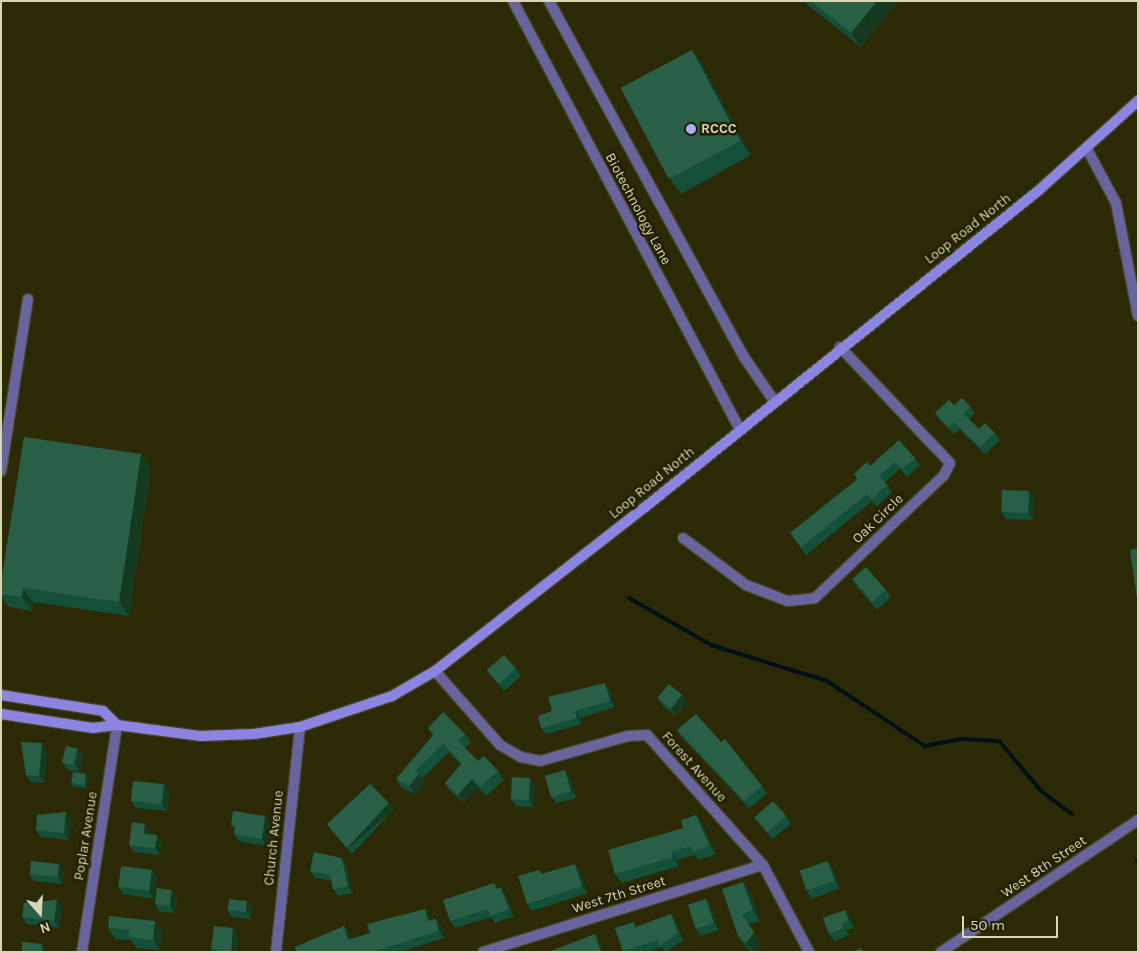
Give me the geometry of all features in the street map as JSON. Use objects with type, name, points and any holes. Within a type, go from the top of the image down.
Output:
[{"type":"main road","name":"Loop Road North","points":[[1,714],[93,728],[117,725],[201,736],[300,727],[369,705],[435,671],[740,429],[1087,148],[1138,101]]},
{"type":"main road","points":[[1,695],[102,710],[117,725]]},
{"type":"street","name":"Biotechnology Lane","points":[[513,1],[740,429]]},
{"type":"street","name":"Biotechnology Lane","points":[[549,1],[744,357],[774,401]]},
{"type":"street","points":[[1087,148],[1116,203],[1138,316]]},
{"type":"street","points":[[1,471],[28,298]]},
{"type":"street","name":"Oak Circle","points":[[683,538],[746,585],[788,601],[815,598],[944,475],[950,463],[840,347]]},
{"type":"street","name":"Forest Avenue","points":[[435,671],[500,745],[521,757],[540,761],[628,736],[646,735],[763,865],[808,952]]},
{"type":"street","name":"Poplar Avenue","points":[[82,952],[117,725]]},
{"type":"street","name":"Church Avenue","points":[[276,952],[300,727]]},
{"type":"street","name":"West 8th Street","points":[[941,952],[1138,820]]},
{"type":"street","name":"West 7th Street","points":[[483,952],[763,865]]},
{"type":"building","points":[[811,1],[877,1],[851,33]]},
{"type":"building","name":"RCCC","points":[[692,50],[740,141],[669,179],[620,88]]},
{"type":"building","points":[[962,398],[970,406],[963,414],[979,429],[985,423],[995,433],[980,447],[954,422],[949,427],[935,413],[949,400],[954,405]]},
{"type":"building","points":[[24,437],[141,454],[119,602],[23,588],[22,597],[1,594],[1,582]]},
{"type":"building","points":[[899,440],[915,458],[902,469],[895,462],[879,476],[887,485],[872,499],[867,494],[801,547],[790,533],[858,479],[854,474],[867,462],[870,466]]},
{"type":"building","points":[[1002,490],[1029,491],[1028,513],[1001,512]]},
{"type":"building","points":[[1138,548],[1138,599],[1137,599],[1130,550]]},
{"type":"building","points":[[866,567],[886,590],[872,601],[852,579]]},
{"type":"building","points":[[504,655],[516,669],[498,684],[487,670]]},
{"type":"building","points":[[605,683],[610,701],[575,711],[577,718],[541,728],[538,716],[552,711],[548,697]]},
{"type":"building","points":[[669,684],[682,695],[670,709],[657,698]]},
{"type":"building","points":[[443,712],[465,734],[458,741],[478,761],[484,756],[498,771],[480,787],[472,779],[458,795],[445,783],[462,763],[443,744],[415,771],[419,774],[409,786],[396,779],[434,734],[428,728]]},
{"type":"building","points":[[696,714],[721,742],[725,739],[762,786],[744,801],[677,730]]},
{"type":"building","points":[[21,742],[42,743],[39,776],[26,775]]},
{"type":"building","points":[[66,746],[78,749],[74,765],[62,762]]},
{"type":"building","points":[[565,770],[571,791],[551,797],[545,776]]},
{"type":"building","points":[[73,772],[86,774],[84,785],[71,783]]},
{"type":"building","points":[[512,777],[530,778],[529,800],[511,799]]},
{"type":"building","points":[[133,781],[164,784],[162,804],[131,801]]},
{"type":"building","points":[[370,784],[389,803],[347,848],[327,824]]},
{"type":"building","points":[[773,801],[786,816],[767,832],[754,817]]},
{"type":"building","points":[[233,811],[265,816],[262,839],[234,834],[235,825],[231,825]]},
{"type":"building","points":[[66,812],[64,833],[36,830],[37,815]]},
{"type":"building","points":[[696,815],[710,846],[693,852],[691,846],[671,852],[673,857],[615,874],[608,850],[683,828],[681,820]]},
{"type":"building","points":[[132,822],[145,824],[144,834],[157,835],[155,848],[129,845]]},
{"type":"building","points":[[314,852],[342,858],[348,886],[333,889],[330,875],[310,871]]},
{"type":"building","points":[[31,861],[59,864],[57,877],[30,874]]},
{"type":"building","points":[[828,861],[835,881],[806,891],[800,871]]},
{"type":"building","points":[[575,864],[582,886],[527,904],[518,876],[539,870],[541,874]]},
{"type":"building","points":[[121,866],[152,870],[149,891],[118,887]]},
{"type":"building","points":[[743,882],[753,910],[742,914],[754,933],[746,943],[738,936],[722,889]]},
{"type":"building","points":[[494,883],[496,889],[501,888],[509,909],[490,916],[488,909],[450,921],[443,900]]},
{"type":"building","points":[[157,888],[172,890],[170,906],[155,904]]},
{"type":"building","points":[[229,899],[247,901],[246,912],[228,910]]},
{"type":"building","points":[[706,899],[714,923],[696,929],[688,905]]},
{"type":"building","points":[[57,900],[54,921],[22,917],[24,903]]},
{"type":"building","points":[[425,909],[428,921],[436,919],[439,931],[372,952],[296,952],[295,947],[344,926],[348,940],[370,933],[367,924]]},
{"type":"building","points":[[845,910],[849,921],[842,923],[844,928],[829,934],[823,918]]},
{"type":"building","points":[[671,914],[678,932],[660,946],[658,940],[623,951],[615,928],[634,922],[635,927]]},
{"type":"building","points":[[109,916],[155,921],[153,940],[129,937],[129,930],[108,928]]},
{"type":"building","points":[[214,926],[233,928],[231,952],[217,952],[218,950],[211,949]]},
{"type":"building","points":[[595,934],[601,952],[548,952]]},
{"type":"building","points":[[22,942],[42,944],[42,952],[22,952]]},
{"type":"building","points":[[861,948],[863,952],[851,952]]},
{"type":"waterway","points":[[629,598],[711,645],[827,681],[925,746],[962,739],[999,741],[1041,791],[1072,814]]},
{"type":"place","name":"RCCC","points":[[691,129]]}]
